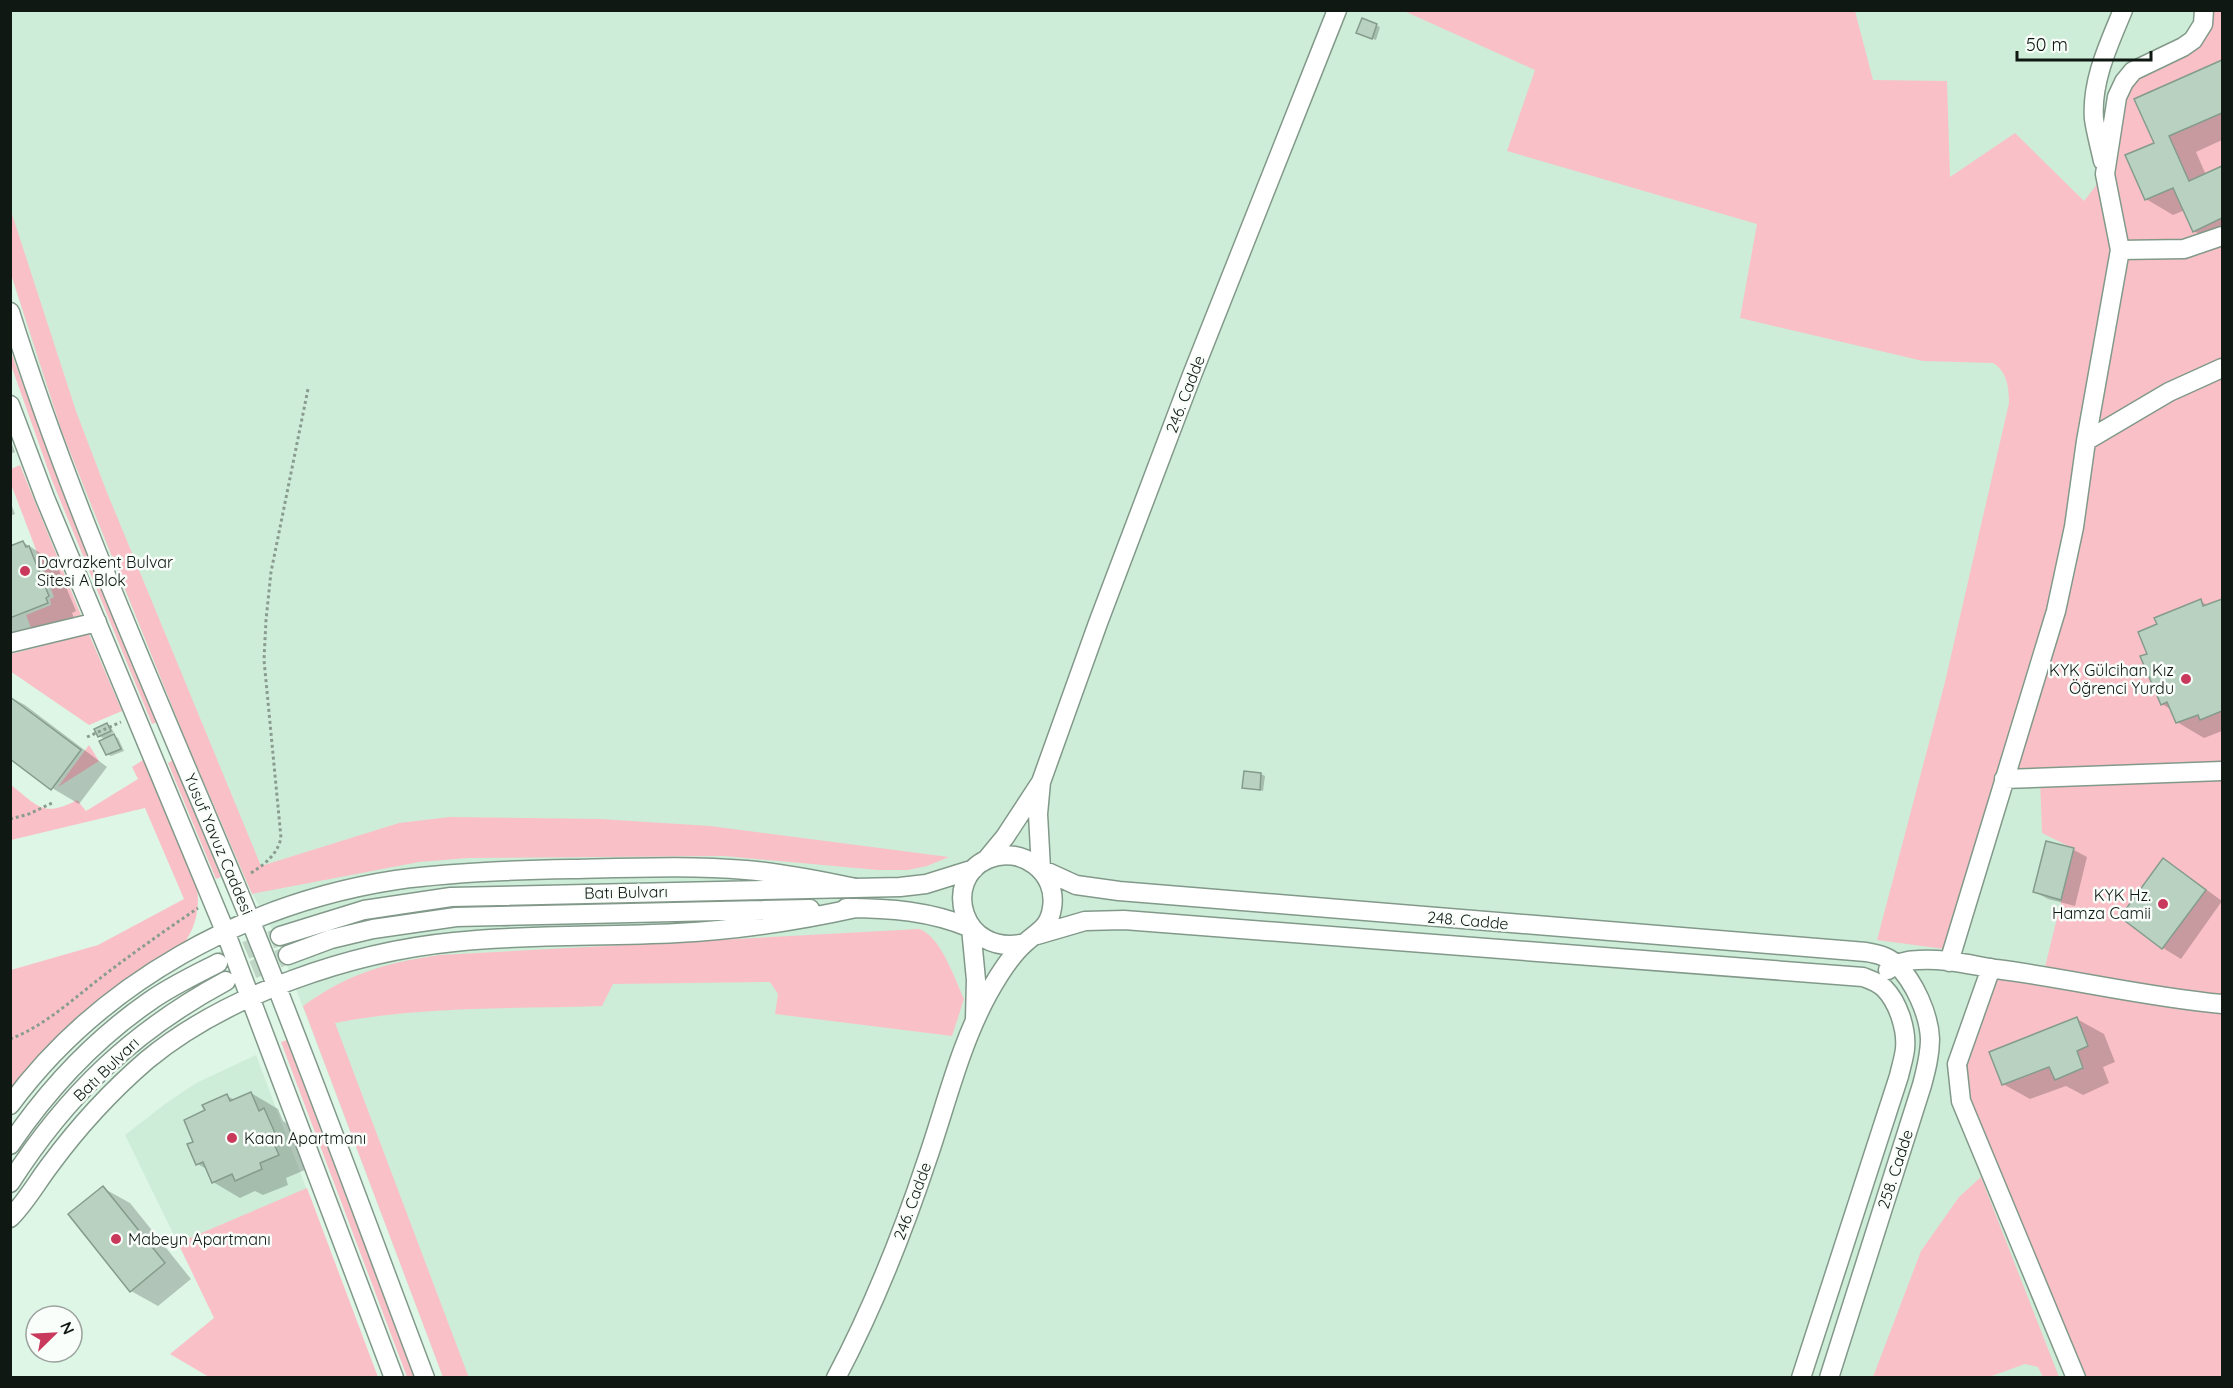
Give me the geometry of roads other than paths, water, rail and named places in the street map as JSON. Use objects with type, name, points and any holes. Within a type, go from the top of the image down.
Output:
[{"type":"street","name":"246. Cadde","points":[[980,865],[1012,828],[1041,782],[1098,623],[1192,375],[1337,10]]},
{"type":"street","points":[[1949,962],[2056,612],[2074,526],[2086,441],[2120,250],[2094,118],[2102,61],[2123,10]]},
{"type":"street","points":[[2105,174],[2117,98],[2124,82],[2133,71],[2190,43],[2203,24],[2204,10]]},
{"type":"street","points":[[2120,250],[2184,249],[2223,236]]},
{"type":"street","name":"Yusuf Yavuz Caddesi","points":[[10,312],[57,449],[277,987],[425,1377]]},
{"type":"street","points":[[2086,441],[2169,392],[2223,368]]},
{"type":"street","name":"Yusuf Yavuz Caddesi","points":[[10,405],[45,498],[212,898],[394,1377]]},
{"type":"street","points":[[10,643],[97,622]]},
{"type":"street","points":[[149,748],[174,737]]},
{"type":"street","points":[[2004,779],[2223,771]]},
{"type":"street","name":"246. Cadde","points":[[1041,782],[1038,814],[1041,869]]},
{"type":"street","points":[[1001,855],[1016,855],[1041,869],[1049,882],[1053,896],[1052,910],[1047,924],[1031,939],[1011,946],[997,945],[982,938],[971,928],[964,914],[962,898],[965,883],[980,865],[1001,855]]},
{"type":"street","name":"Batı Bulvarı","points":[[280,936],[364,910],[452,897],[856,888],[926,884],[980,865]]},
{"type":"street","points":[[10,1105],[56,1052],[98,1012],[180,955],[225,931],[250,921],[297,904],[364,886],[447,874],[490,871],[696,867],[782,874],[856,888]]},
{"type":"street","name":"248. Cadde","points":[[1041,869],[1076,885],[1119,891],[1866,952],[1887,957],[1896,964]]},
{"type":"street","points":[[10,1218],[66,1143],[120,1085],[149,1059],[180,1037],[251,998],[277,987],[358,959],[386,952],[453,942],[748,928],[856,908]]},
{"type":"street","name":"Batı Bulvarı","points":[[288,955],[331,939],[373,929],[456,917],[856,908],[923,912],[948,918],[971,928]]},
{"type":"street","name":"248. Cadde","points":[[1031,939],[1085,921],[1124,920],[1863,977],[1875,981]]},
{"type":"street","name":"246. Cadde","points":[[971,928],[976,980],[975,1019]]},
{"type":"street","name":"246. Cadde","points":[[836,1377],[900,1238],[975,1019],[994,983],[1031,939]]},
{"type":"street","points":[[1875,981],[1896,964],[1921,960],[2043,975],[2178,1000],[2223,1004]]},
{"type":"street","name":"Batı Bulvarı","points":[[10,1145],[43,1101],[94,1046],[150,1000],[179,982],[218,963]]},
{"type":"street","name":"258. Cadde","points":[[1829,1377],[1922,1085],[1930,1052],[1929,1029],[1921,1005],[1910,982],[1896,964]]},
{"type":"street","points":[[1991,968],[1957,1064],[1959,1095],[1969,1124],[2076,1377]]},
{"type":"street","name":"Batı Bulvarı","points":[[10,1183],[57,1118],[108,1063],[162,1018],[226,981]]},
{"type":"street","name":"258. Cadde","points":[[1801,1377],[1899,1076],[1904,1054],[1905,1034],[1899,1014],[1889,995],[1875,981]]},
{"type":"tunnel","points":[[221,961],[280,936]]},
{"type":"tunnel","points":[[228,980],[288,955]]},
{"type":"place","name":"Davrazkent Bulvar Sitesi A Blok","points":[[25,571]]},
{"type":"place","name":"KYK Gülcihan Kız Öğrenci Yurdu","points":[[2186,679]]},
{"type":"place","name":"KYK Hz. Hamza Camii","points":[[2163,904]]},
{"type":"place","name":"Kaan Apartmanı","points":[[232,1138]]},
{"type":"place","name":"Mabeyn Apartmanı","points":[[116,1239]]}]
